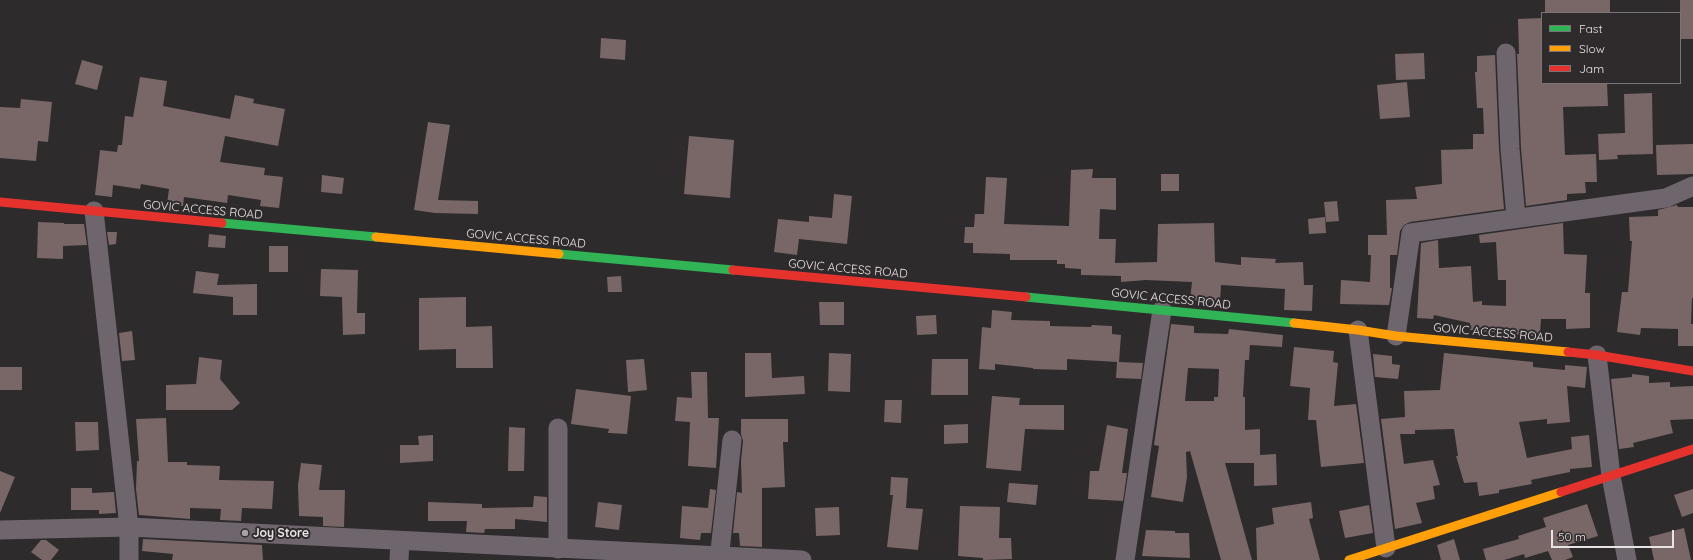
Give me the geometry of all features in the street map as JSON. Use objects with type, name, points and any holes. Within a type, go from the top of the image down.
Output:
[{"type":"main road","name":"GOVIC ACCESS ROAD","points":[[0,202],[94,212],[1162,310],[1358,330],[1396,336],[1597,355],[1693,371]]},
{"type":"main road","points":[[1349,560],[1693,450]]},
{"type":"street","points":[[1506,53],[1510,149],[1516,218]]},
{"type":"street","points":[[1396,336],[1411,233],[1666,198],[1693,186]]},
{"type":"street","points":[[94,212],[129,527],[129,560]]},
{"type":"street","points":[[1125,560],[1162,310]]},
{"type":"street","points":[[1358,330],[1386,548]]},
{"type":"street","points":[[1597,355],[1611,476],[1627,560]]},
{"type":"street","points":[[558,428],[558,549]]},
{"type":"street","points":[[720,558],[732,440]]},
{"type":"street","points":[[0,530],[129,527],[720,558],[802,560]]},
{"type":"street","points":[[399,560],[400,541]]},
{"type":"building","points":[[1545,0],[1610,0],[1610,12],[1545,12]]},
{"type":"building","points":[[1680,0],[1693,0],[1693,39],[1681,39]]},
{"type":"building","points":[[1541,18],[1541,84],[1607,84],[1608,106],[1563,107],[1565,155],[1596,154],[1597,182],[1585,182],[1586,193],[1567,194],[1567,200],[1526,206],[1521,148],[1517,54],[1519,54],[1518,19]]},
{"type":"building","points":[[601,38],[626,40],[625,60],[600,58]]},
{"type":"building","points":[[1424,53],[1425,79],[1396,80],[1395,54]]},
{"type":"building","points":[[1495,55],[1499,149],[1504,209],[1410,222],[1404,225],[1400,231],[1397,255],[1390,255],[1390,288],[1392,288],[1389,305],[1340,304],[1341,280],[1370,282],[1371,255],[1368,255],[1368,235],[1387,235],[1386,200],[1417,199],[1415,187],[1442,184],[1441,150],[1473,149],[1473,134],[1484,134],[1483,108],[1477,108],[1475,72],[1477,72],[1477,56]]},
{"type":"building","points":[[82,60],[103,66],[97,90],[75,84]]},
{"type":"building","points":[[140,77],[167,81],[163,106],[230,119],[235,95],[254,99],[253,103],[285,109],[278,146],[225,136],[220,162],[265,168],[264,175],[283,177],[279,208],[260,206],[261,200],[228,195],[227,203],[184,197],[183,206],[167,204],[169,189],[141,184],[140,189],[113,185],[112,197],[95,195],[100,150],[117,152],[118,145],[122,145],[125,116],[133,117]]},
{"type":"building","points":[[1407,82],[1410,117],[1380,119],[1377,85]]},
{"type":"building","points":[[1652,93],[1653,154],[1617,155],[1618,159],[1599,160],[1598,134],[1625,133],[1624,94]]},
{"type":"building","points":[[21,99],[52,102],[48,142],[38,141],[36,161],[0,158],[0,107],[20,108]]},
{"type":"building","points":[[428,122],[450,125],[438,200],[478,201],[478,214],[435,213],[414,210]]},
{"type":"building","points":[[689,136],[734,140],[730,198],[684,194]]},
{"type":"building","points":[[1693,144],[1693,174],[1657,175],[1656,145]]},
{"type":"building","points":[[1093,169],[1092,178],[1116,178],[1116,210],[1100,209],[1099,239],[1116,239],[1115,263],[1157,262],[1158,224],[1214,223],[1215,262],[1241,265],[1241,257],[1276,259],[1275,263],[1303,262],[1304,285],[1313,285],[1312,311],[1284,310],[1285,289],[1221,285],[1220,302],[1190,300],[1192,282],[1146,280],[1121,282],[1121,276],[1081,275],[1081,269],[1065,268],[1065,264],[1057,264],[1057,260],[1010,260],[1010,254],[973,253],[973,243],[964,243],[965,227],[974,227],[975,214],[984,214],[986,177],[1007,178],[1004,224],[1069,226],[1071,170]]},
{"type":"building","points":[[1161,174],[1179,174],[1179,191],[1161,191]]},
{"type":"building","points":[[322,175],[344,178],[342,194],[321,192]]},
{"type":"building","points":[[834,194],[852,196],[847,244],[799,239],[797,255],[774,252],[778,219],[809,222],[809,216],[832,218]]},
{"type":"building","points":[[1337,201],[1339,221],[1326,222],[1324,202]]},
{"type":"building","points":[[1677,205],[1678,207],[1693,207],[1693,298],[1691,324],[1693,324],[1693,346],[1678,346],[1678,329],[1641,328],[1640,335],[1617,332],[1622,292],[1628,292],[1632,241],[1630,241],[1629,217],[1658,216],[1658,210]]},
{"type":"building","points":[[1325,217],[1326,233],[1309,234],[1308,219]]},
{"type":"building","points":[[38,222],[84,224],[87,245],[63,246],[63,259],[37,258]]},
{"type":"building","points":[[1563,223],[1564,254],[1587,255],[1585,293],[1590,293],[1590,328],[1566,329],[1566,319],[1541,319],[1540,334],[1534,334],[1534,336],[1470,330],[1470,323],[1434,315],[1433,319],[1417,318],[1421,243],[1438,240],[1439,268],[1471,266],[1473,302],[1482,301],[1482,305],[1506,306],[1506,280],[1498,280],[1496,242],[1480,243],[1479,235]]},
{"type":"building","points":[[107,232],[117,232],[116,244],[109,245]]},
{"type":"building","points":[[209,234],[226,236],[225,248],[208,247]]},
{"type":"building","points":[[269,246],[288,246],[288,272],[269,272]]},
{"type":"building","points":[[321,269],[358,270],[357,313],[365,313],[365,334],[343,335],[342,297],[320,296]]},
{"type":"building","points":[[196,271],[219,274],[217,285],[257,284],[257,315],[233,315],[233,297],[193,293]]},
{"type":"building","points":[[621,276],[622,292],[608,292],[607,277]]},
{"type":"building","points":[[466,297],[466,327],[492,326],[493,368],[456,368],[456,349],[419,350],[419,298]]},
{"type":"building","points":[[819,302],[844,302],[844,325],[820,325]]},
{"type":"building","points":[[992,310],[1012,312],[1011,320],[1050,321],[1050,326],[1112,326],[1112,334],[1121,335],[1119,362],[1143,363],[1141,379],[1116,378],[1117,362],[1067,359],[1067,370],[1033,369],[995,364],[995,370],[979,369],[982,327],[991,328]]},
{"type":"building","points":[[936,315],[937,334],[917,335],[916,316]]},
{"type":"building","points":[[1171,324],[1194,326],[1194,333],[1228,334],[1229,329],[1283,335],[1282,347],[1250,345],[1249,360],[1245,360],[1243,397],[1245,397],[1245,430],[1260,429],[1260,455],[1276,454],[1277,485],[1254,486],[1254,463],[1225,463],[1252,560],[1221,560],[1190,451],[1186,452],[1187,477],[1183,502],[1151,497],[1159,446],[1154,445]],"holes":[[[1188,368],[1219,369],[1218,397],[1214,397],[1214,401],[1185,401]]]},
{"type":"building","points":[[132,331],[135,360],[122,361],[119,333]]},
{"type":"building","points":[[1294,347],[1334,351],[1333,362],[1338,363],[1334,406],[1356,404],[1364,463],[1321,467],[1316,420],[1308,420],[1310,388],[1290,386]]},
{"type":"building","points":[[745,353],[771,353],[772,378],[804,376],[805,394],[745,397]]},
{"type":"building","points":[[829,353],[851,354],[850,392],[828,391]]},
{"type":"building","points":[[1444,353],[1533,362],[1533,367],[1565,370],[1565,365],[1587,367],[1585,388],[1567,386],[1570,422],[1547,424],[1547,419],[1519,422],[1527,458],[1572,449],[1571,437],[1589,435],[1592,467],[1570,469],[1570,472],[1531,480],[1532,484],[1499,490],[1499,493],[1479,496],[1477,482],[1464,483],[1456,456],[1458,456],[1454,429],[1415,430],[1415,434],[1400,434],[1404,464],[1433,460],[1440,485],[1433,486],[1435,499],[1416,503],[1422,523],[1395,529],[1381,419],[1405,417],[1404,391],[1440,390]]},
{"type":"building","points":[[1373,354],[1392,356],[1392,364],[1400,365],[1398,379],[1375,377]]},
{"type":"building","points":[[199,357],[222,360],[220,379],[240,403],[232,410],[166,410],[166,385],[196,384]]},
{"type":"building","points":[[644,359],[647,390],[628,392],[626,360]]},
{"type":"building","points":[[932,359],[968,359],[968,395],[931,395]]},
{"type":"building","points":[[0,367],[22,367],[22,390],[0,390]]},
{"type":"building","points":[[691,372],[707,372],[708,418],[719,418],[716,468],[688,466],[690,422],[675,421],[677,397],[692,398]]},
{"type":"building","points":[[1632,374],[1649,376],[1649,383],[1670,382],[1670,387],[1693,386],[1693,419],[1670,420],[1673,433],[1633,443],[1634,447],[1619,449],[1611,379],[1632,377]]},
{"type":"building","points":[[576,389],[631,396],[627,434],[608,433],[609,429],[571,424]]},
{"type":"building","points":[[992,396],[1020,398],[1019,405],[1064,405],[1064,430],[1025,429],[1021,471],[986,468]]},
{"type":"building","points":[[885,400],[902,400],[901,423],[884,422]]},
{"type":"building","points":[[166,418],[168,462],[187,462],[187,465],[220,466],[219,480],[274,481],[272,509],[242,508],[241,521],[220,520],[221,509],[190,508],[190,519],[139,515],[136,489],[137,461],[139,461],[136,419]]},
{"type":"building","points":[[741,419],[788,419],[788,442],[783,442],[785,487],[762,488],[762,547],[740,546],[739,533],[733,533],[737,492],[742,493],[741,461],[743,441],[741,434]]},
{"type":"building","points":[[75,422],[98,422],[99,450],[76,451]]},
{"type":"building","points":[[968,424],[968,443],[944,444],[944,425]]},
{"type":"building","points":[[1107,425],[1128,429],[1122,473],[1127,473],[1123,501],[1088,499],[1090,471],[1099,471]]},
{"type":"building","points":[[509,427],[525,428],[524,471],[508,471]]},
{"type":"building","points":[[433,435],[433,461],[400,463],[400,445],[419,445],[418,436]]},
{"type":"building","points":[[301,463],[322,465],[319,490],[345,490],[344,527],[323,526],[323,517],[299,516],[298,485]]},
{"type":"building","points":[[0,471],[15,477],[0,513]]},
{"type":"building","points":[[891,477],[908,478],[906,508],[923,509],[918,550],[887,547],[893,495],[890,495]]},
{"type":"building","points":[[1009,483],[1038,485],[1036,505],[1007,502]]},
{"type":"building","points":[[71,488],[92,488],[92,493],[114,492],[116,513],[99,514],[99,510],[71,510]]},
{"type":"building","points":[[710,489],[716,490],[711,533],[701,533],[700,540],[680,538],[682,506],[708,508]]},
{"type":"building","points":[[1693,489],[1693,513],[1682,517],[1674,495]]},
{"type":"building","points":[[534,496],[547,497],[547,522],[515,519],[515,529],[485,529],[484,533],[466,532],[467,521],[428,521],[428,502],[482,504],[482,508],[533,507]]},
{"type":"building","points":[[598,502],[622,505],[619,530],[595,527]]},
{"type":"building","points":[[1311,502],[1313,518],[1309,519],[1320,560],[1257,560],[1256,528],[1274,524],[1272,508]]},
{"type":"building","points":[[1587,504],[1598,536],[1568,545],[1573,557],[1565,560],[1552,560],[1548,551],[1525,558],[1524,554],[1504,560],[1486,560],[1483,549],[1519,539],[1518,536],[1546,527],[1543,518]]},
{"type":"building","points":[[1369,505],[1373,533],[1345,538],[1339,511]]},
{"type":"building","points":[[960,506],[1000,507],[999,538],[1011,538],[1012,559],[983,560],[983,558],[958,556]]},
{"type":"building","points":[[839,507],[840,535],[816,536],[815,508]]},
{"type":"building","points":[[1684,528],[1691,560],[1654,560],[1649,537]]},
{"type":"building","points":[[1146,530],[1189,533],[1190,558],[1142,556]]},
{"type":"building","points":[[143,539],[262,545],[263,560],[172,560],[173,554],[142,551]]},
{"type":"building","points":[[1454,539],[1460,560],[1441,560],[1437,545]]},
{"type":"building","points":[[41,540],[46,540],[59,550],[51,560],[42,560],[31,552]]},
{"type":"traffic: fast","points":[[222,223],[376,237]]},
{"type":"traffic: fast","points":[[559,254],[733,270]]},
{"type":"traffic: fast","points":[[1026,297],[1294,323]]},
{"type":"traffic: slow","points":[[376,237],[559,254]]},
{"type":"traffic: slow","points":[[1294,323],[1396,336],[1568,352]]},
{"type":"traffic: slow","points":[[1349,560],[1561,492]]},
{"type":"traffic: jam","points":[[0,202],[222,223]]},
{"type":"traffic: jam","points":[[733,270],[1026,297]]},
{"type":"traffic: jam","points":[[1568,352],[1597,355],[1693,371]]},
{"type":"traffic: jam","points":[[1561,492],[1693,449]]},
{"type":"place","name":"Joy Store","points":[[245,533]]}]
